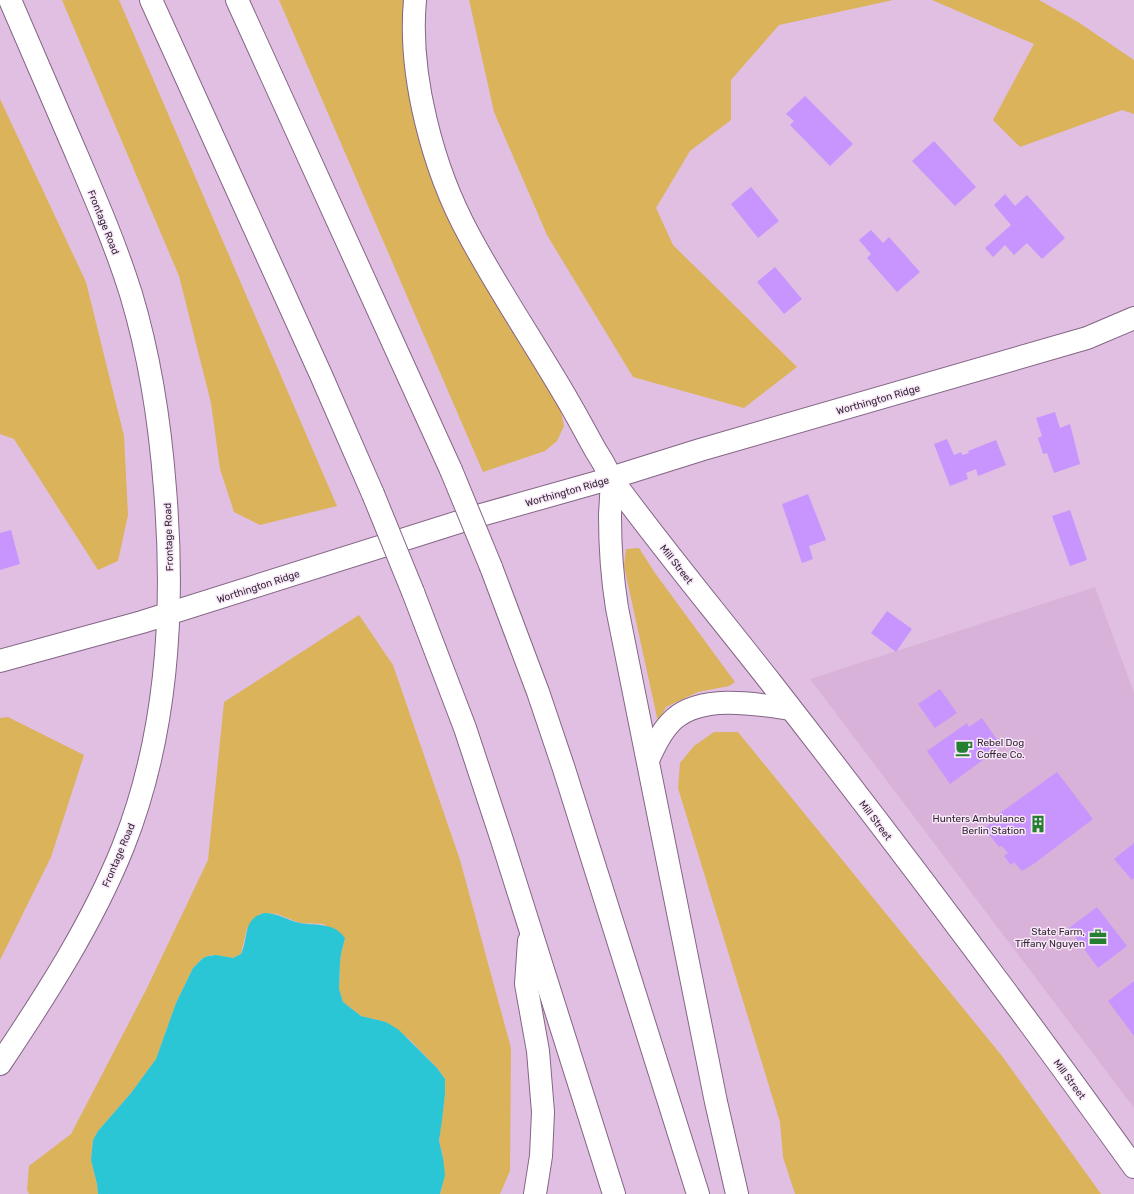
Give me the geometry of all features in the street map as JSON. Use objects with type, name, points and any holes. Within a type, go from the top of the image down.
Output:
[{"type":"main road","name":"Frontage Road","points":[[0,1064],[36,1009],[77,940],[106,884],[128,834],[148,769],[157,725],[165,669],[168,613],[169,544],[164,468],[152,385],[140,327],[121,265],[102,213],[10,0]]},
{"type":"main road","points":[[151,0],[318,368],[373,494],[413,592],[465,728],[614,1194]]},
{"type":"main road","points":[[237,0],[451,470],[491,568],[538,692],[564,769],[698,1194]]},
{"type":"main road","name":"Mill Street","points":[[415,0],[415,53],[423,106],[433,145],[455,205],[474,245],[553,374],[611,478],[791,709],[1034,1029],[1134,1167]]},
{"type":"main road","name":"Worthington Ridge","points":[[0,661],[168,613],[481,515],[1087,338],[1134,318]]},
{"type":"main road","points":[[611,478],[610,547],[613,582],[716,1102],[738,1194]]},
{"type":"main road","points":[[648,760],[658,740],[667,727],[679,715],[691,709],[708,705],[730,703],[759,704],[791,709]]},
{"type":"main road","points":[[530,929],[526,984],[538,1051],[543,1112],[541,1156],[535,1194]]},
{"type":"shaded area","points":[[62,0],[119,0],[337,506],[260,525],[234,512],[220,469],[211,403],[179,276]]},
{"type":"shaded area","points":[[279,0],[404,0],[410,92],[436,191],[508,325],[560,407],[564,426],[557,441],[545,451],[483,472]]},
{"type":"shaded area","points":[[469,0],[893,0],[779,25],[731,80],[731,120],[690,151],[656,208],[673,245],[797,367],[744,408],[633,377],[547,235],[494,112]]},
{"type":"shaded area","points":[[932,0],[1039,0],[1078,22],[1134,60],[1134,114],[1122,110],[1020,147],[993,120],[1034,44]]},
{"type":"shaded area","points":[[0,99],[86,282],[124,436],[128,515],[118,561],[98,570],[14,439],[0,434]]},
{"type":"shaded area","points":[[639,548],[655,573],[735,682],[729,686],[698,692],[666,707],[658,722],[624,566],[626,549]]},
{"type":"shaded area","points":[[1095,587],[1134,693],[1134,1108],[810,679]]},
{"type":"shaded area","points":[[359,615],[393,665],[460,860],[511,1048],[510,1171],[500,1194],[440,1194],[442,1188],[443,1158],[439,1141],[445,1094],[445,1079],[437,1068],[409,1039],[386,1022],[361,1016],[343,1002],[339,989],[341,954],[345,938],[323,924],[300,923],[277,914],[264,913],[260,914],[247,928],[241,954],[233,958],[212,955],[208,956],[203,958],[193,968],[176,1003],[156,1059],[131,1093],[98,1131],[93,1140],[91,1160],[98,1194],[29,1194],[27,1190],[29,1166],[71,1134],[146,990],[208,860],[224,702]]},
{"type":"shaded area","points":[[8,717],[84,755],[51,857],[0,960],[0,718]]},
{"type":"shaded area","points":[[714,732],[738,732],[1002,1056],[1101,1194],[795,1194],[783,1157],[780,1122],[678,788],[680,763],[694,746]]},
{"type":"water","points":[[264,913],[274,914],[300,923],[330,927],[341,933],[345,938],[341,954],[339,989],[343,1002],[361,1016],[386,1022],[399,1030],[437,1068],[445,1079],[445,1094],[439,1141],[445,1175],[440,1194],[98,1194],[91,1160],[93,1140],[98,1131],[131,1093],[156,1059],[176,1003],[193,968],[203,958],[208,956],[216,955],[233,958],[241,954],[249,924],[257,916]]},
{"type":"building","points":[[805,96],[853,144],[830,166],[790,125],[794,121],[786,114]]},
{"type":"building","points":[[934,141],[976,187],[955,206],[912,161]]},
{"type":"building","points":[[751,187],[779,221],[758,238],[731,204]]},
{"type":"building","points":[[1005,194],[1015,206],[1027,195],[1065,238],[1042,259],[1027,243],[1014,255],[1005,245],[993,257],[985,248],[1011,225],[994,205]]},
{"type":"building","points":[[871,230],[883,243],[889,237],[920,272],[897,292],[867,258],[871,254],[859,240]]},
{"type":"building","points":[[775,267],[802,299],[784,314],[757,282]]},
{"type":"building","points":[[1055,412],[1060,428],[1070,424],[1080,464],[1054,473],[1047,453],[1043,454],[1038,438],[1042,436],[1036,418]]},
{"type":"building","points":[[947,439],[954,455],[961,452],[962,455],[969,453],[968,451],[996,440],[1006,465],[978,476],[976,469],[966,473],[968,479],[950,486],[934,444]]},
{"type":"building","points":[[808,494],[826,540],[809,546],[813,559],[802,563],[782,504]]},
{"type":"building","points":[[1070,510],[1087,560],[1070,566],[1052,516]]},
{"type":"building","points":[[11,530],[20,564],[0,570],[0,533]]},
{"type":"building","points":[[887,611],[912,629],[896,652],[871,633]]},
{"type":"building","points":[[940,689],[957,713],[935,728],[918,704]]},
{"type":"building","name":"Rebel Dog Coffee Co.","points":[[982,718],[1000,744],[981,758],[983,760],[950,784],[927,751],[967,723],[969,727]]},
{"type":"building","name":"Hunters Ambulance Berlin Station","points":[[1057,772],[1093,819],[1035,863],[1022,871],[1014,862],[1011,865],[1004,856],[1008,853],[1002,846],[999,847],[985,829],[997,815]]},
{"type":"building","points":[[1134,843],[1134,878],[1132,880],[1114,859]]},
{"type":"building","name":"State Farm, Tiffany Nguyen","points":[[1097,907],[1127,946],[1098,968],[1069,928]]},
{"type":"building","points":[[1134,981],[1134,1036],[1108,1001]]},
{"type":"place","name":"Rebel Dog Coffee Co.","points":[[964,748]]},
{"type":"place","name":"Hunters Ambulance Berlin Station","points":[[1038,824]]},
{"type":"place","name":"State Farm, Tiffany Nguyen","points":[[1098,937]]}]
